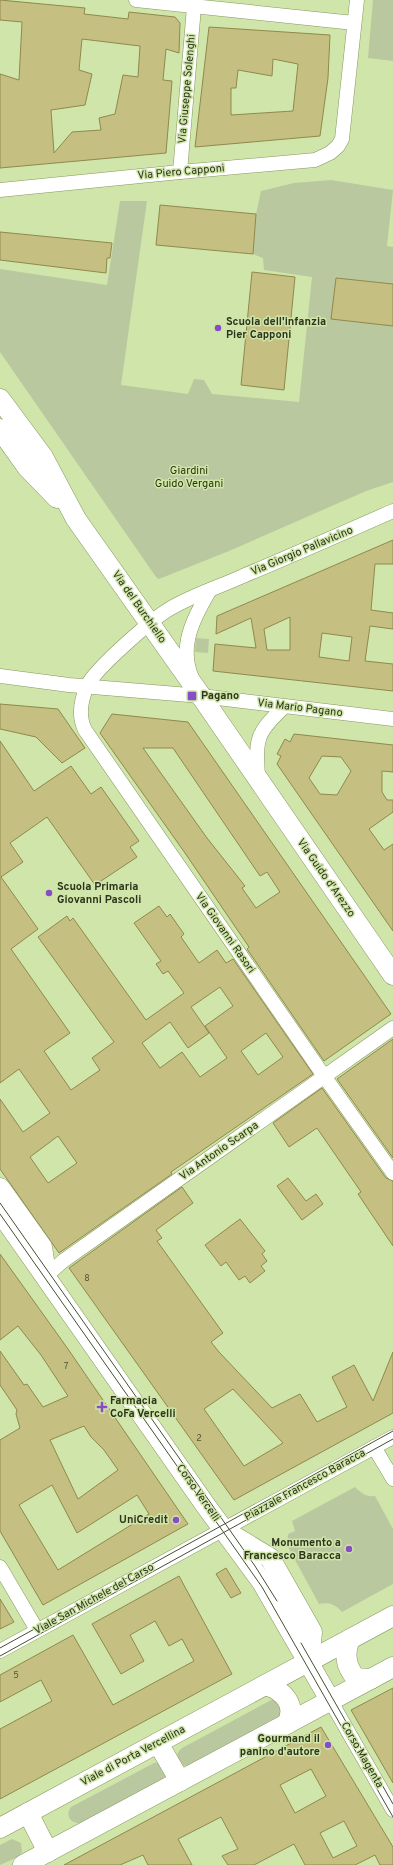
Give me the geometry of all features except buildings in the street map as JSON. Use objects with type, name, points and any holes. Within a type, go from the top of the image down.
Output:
[{"type":"main road","name":"Via del Burchiello","points":[[0,399],[43,457],[76,519]]},
{"type":"main road","name":"Via del Burchiello","points":[[0,429],[27,467],[76,519],[201,696]]},
{"type":"main road","name":"Via Guido d'Arezzo","points":[[201,696],[393,975]]},
{"type":"main road","name":"Corso Vercelli","points":[[0,1188],[42,1247],[46,1267],[46,1276]]},
{"type":"main road","name":"Corso Vercelli","points":[[0,1212],[223,1529]]},
{"type":"main road","points":[[223,1529],[262,1582],[330,1700]]},
{"type":"main road","points":[[266,1685],[393,1616]]},
{"type":"main road","points":[[350,1639],[346,1654],[350,1672],[356,1678],[371,1679]]},
{"type":"main road","points":[[23,1865],[50,1858],[180,1781],[393,1667]]},
{"type":"main road","points":[[266,1685],[280,1691],[287,1699],[291,1708],[287,1724]]},
{"type":"main road","name":"Viale di Porta Vercellina","points":[[0,1828],[266,1685]]},
{"type":"main road","points":[[158,1743],[180,1781]]},
{"type":"main road","points":[[28,1813],[50,1858]]},
{"type":"street","points":[[136,0],[354,23]]},
{"type":"street","name":"Via Piero Capponi","points":[[0,190],[315,160],[330,153],[338,146],[342,139],[344,128],[357,0]]},
{"type":"street","name":"Via Giuseppe Solenghi","points":[[180,172],[194,6]]},
{"type":"street","name":"Via Giorgio Pallavicino","points":[[150,622],[170,608],[393,511]]},
{"type":"street","points":[[201,696],[191,675],[186,648],[188,631],[197,611],[210,590]]},
{"type":"street","points":[[87,686],[104,665],[150,622]]},
{"type":"street","name":"Via Mario Pagano","points":[[0,676],[87,686],[201,696],[393,719]]},
{"type":"street","name":"Via Giovanni Rasori","points":[[87,686],[81,714],[81,723],[85,730],[324,1076],[393,1173]]},
{"type":"street","points":[[258,780],[258,740],[262,730],[284,707]]},
{"type":"street","name":"Via Antonio Scarpa","points":[[46,1276],[63,1262],[393,1028]]},
{"type":"street","points":[[374,1447],[393,1437]]},
{"type":"street","name":"Piazzale Francesco Baracca","points":[[188,1547],[374,1447],[393,1479]]},
{"type":"street","name":"Viale San Michele del Carso","points":[[0,1651],[188,1547]]},
{"type":"street","points":[[0,1567],[37,1630]]},
{"type":"street","name":"Corso Magenta","points":[[330,1700],[392,1807]]},
{"type":"green space","points":[[373,0],[393,0],[393,61],[368,58]]},
{"type":"green space","name":"Giardini Guido Vergani","points":[[331,180],[393,190],[387,246],[393,247],[393,482],[366,491],[229,551],[159,579],[156,577],[0,352],[0,269],[107,285],[120,201],[147,201],[121,385],[188,394],[194,379],[204,380],[212,394],[299,402],[312,277],[264,270],[263,258],[253,254],[256,214],[261,191],[294,183]]},
{"type":"green space","points":[[196,638],[209,639],[208,653],[195,652]]},
{"type":"green space","points":[[355,1487],[364,1494],[375,1496],[393,1529],[393,1584],[342,1612],[332,1604],[319,1604],[287,1545],[288,1534],[295,1531],[292,1521]]},
{"type":"green space","points":[[275,1698],[284,1714],[188,1766],[182,1765],[177,1758],[178,1752],[182,1748]]},
{"type":"green space","points":[[160,1762],[167,1774],[163,1779],[80,1823],[76,1823],[71,1820],[68,1813],[71,1807],[154,1763]]},
{"type":"green space","points":[[12,1839],[21,1843],[22,1852],[18,1857],[0,1865],[0,1845]]},
{"type":"tram line","points":[[0,1203],[255,1566],[277,1601]]},
{"type":"tram line","points":[[0,1214],[262,1587],[393,1817]]},
{"type":"tram line","points":[[0,1648],[393,1431]]},
{"type":"tram line","points":[[0,1656],[393,1439]]},
{"type":"tram line","points":[[301,1643],[393,1804]]},
{"type":"place","name":"Scuola dell'infanzia Pier Capponi","points":[[218,328]]},
{"type":"place","name":"Pagano","points":[[192,696]]},
{"type":"place","name":"Scuola Primaria Giovanni Pascoli","points":[[49,893]]},
{"type":"place","name":"Farmacia CoFa Vercelli","points":[[102,1407]]},
{"type":"place","name":"UniCredit","points":[[176,1520]]},
{"type":"place","name":"Monumento a Francesco Baracca","points":[[349,1549]]},
{"type":"place","name":"Gourmand il panino d'autore","points":[[328,1745]]}]
